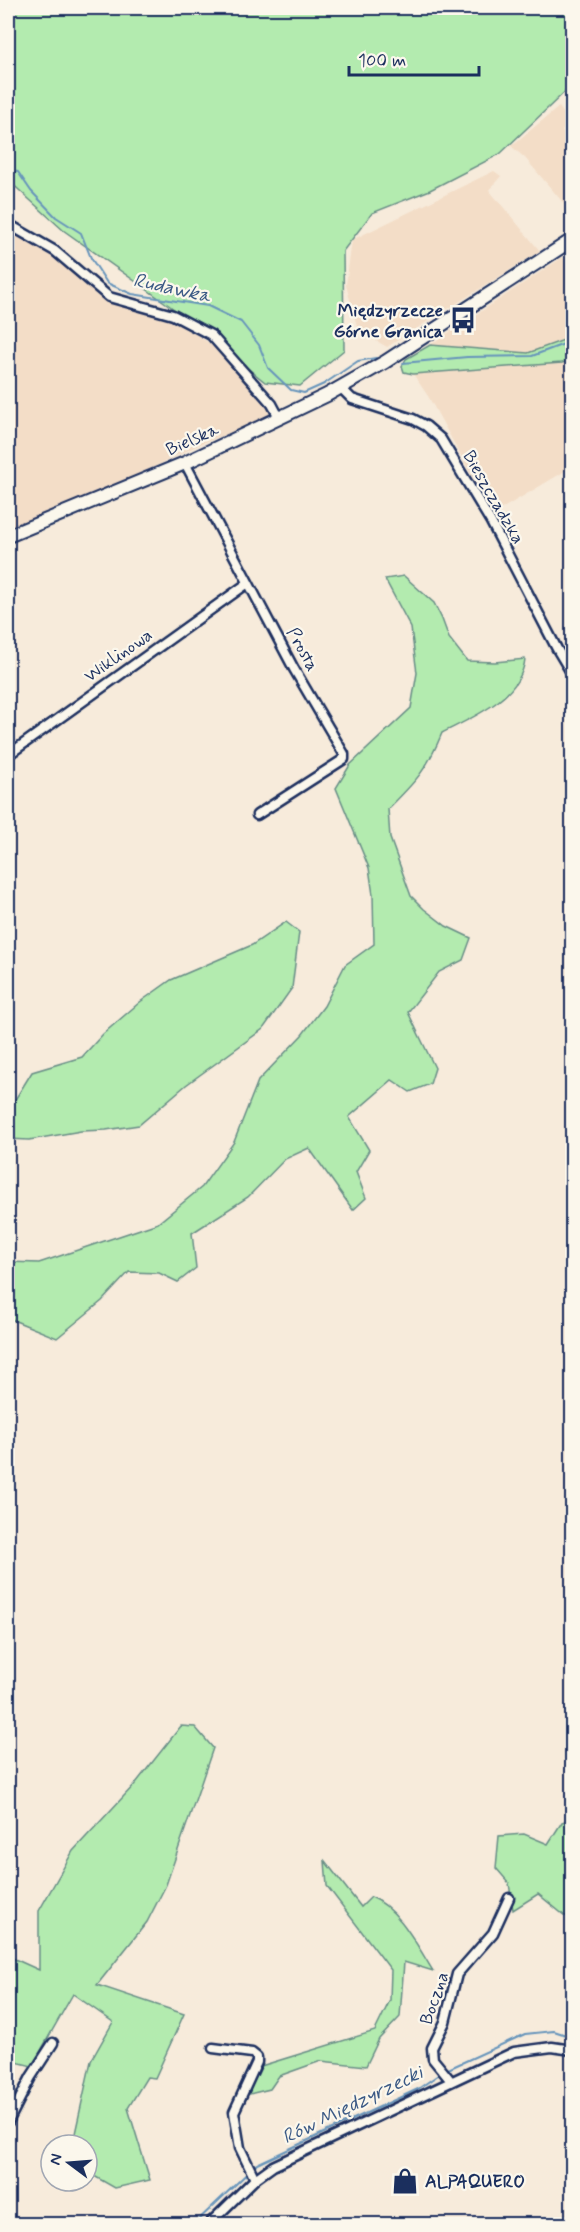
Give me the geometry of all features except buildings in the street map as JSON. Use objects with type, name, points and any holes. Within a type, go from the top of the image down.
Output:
[{"type":"street","points":[[8,224],[55,251],[109,297],[173,315],[211,335],[272,404],[280,419]]},
{"type":"street","name":"Bielska","points":[[8,536],[185,463],[340,388],[573,240]]},
{"type":"street","name":"Bieszczadzka","points":[[340,388],[352,399],[426,426],[441,439],[491,522],[557,649],[573,674]]},
{"type":"street","name":"Prosta","points":[[185,463],[248,583],[344,754],[344,759],[257,814]]},
{"type":"street","name":"Wiklinowa","points":[[8,754],[248,583]]},
{"type":"street","name":"Boczna","points":[[449,2079],[433,2059],[432,2048],[445,2022],[457,1974],[493,1933],[509,1898]]},
{"type":"street","points":[[8,2122],[31,2077],[53,2043]]},
{"type":"street","points":[[209,2224],[254,2177],[449,2079],[514,2052],[552,2047],[573,2050]]},
{"type":"street","points":[[213,2048],[252,2053],[257,2057],[257,2062],[234,2112],[240,2148],[254,2177]]},
{"type":"shaded area","points":[[559,107],[571,123],[562,131],[569,143],[572,141],[572,213],[525,158],[511,146]]},
{"type":"shaded area","points":[[494,171],[501,176],[489,190],[540,251],[387,347],[358,330],[346,285],[352,240]]},
{"type":"shaded area","points":[[8,228],[54,256],[107,302],[173,320],[217,348],[267,406],[271,415],[203,443],[107,490],[8,531]]},
{"type":"shaded area","points":[[563,257],[572,273],[572,337],[528,353],[430,345]]},
{"type":"shaded area","points":[[572,360],[572,467],[493,514],[428,396],[413,374],[562,363]]},
{"type":"green space","points":[[8,8],[572,8],[572,85],[500,154],[430,190],[372,213],[343,251],[344,350],[300,386],[265,382],[170,306],[63,230],[8,180]]},
{"type":"green space","points":[[572,337],[572,360],[562,363],[413,374],[404,372],[402,366],[406,359],[430,345],[528,353]]},
{"type":"green space","points":[[404,576],[434,603],[449,638],[467,661],[495,662],[525,659],[522,673],[515,685],[494,705],[442,733],[420,774],[388,809],[390,838],[411,896],[446,926],[471,938],[463,960],[439,972],[408,1012],[435,1068],[430,1084],[410,1092],[392,1080],[349,1117],[369,1150],[356,1172],[366,1198],[353,1210],[309,1148],[285,1159],[248,1197],[192,1233],[196,1268],[178,1282],[159,1273],[129,1272],[102,1301],[57,1338],[13,1320],[8,1315],[8,1262],[39,1263],[158,1223],[202,1187],[234,1142],[258,1081],[302,1035],[324,1006],[345,965],[374,944],[373,895],[369,868],[336,788],[350,765],[411,708],[417,673],[411,628],[385,579]]},
{"type":"green space","points":[[286,922],[299,932],[292,988],[263,1029],[186,1085],[139,1125],[81,1131],[29,1140],[8,1139],[8,1111],[32,1072],[82,1057],[103,1034],[140,1002],[171,980],[252,945]]},
{"type":"green space","points":[[181,1726],[195,1727],[213,1748],[166,1885],[147,1922],[97,1985],[184,2014],[155,2078],[147,2077],[128,2108],[150,2180],[115,2188],[99,2179],[99,2133],[75,2133],[91,2061],[113,2022],[73,1994],[32,2066],[8,2060],[8,1956],[39,1970],[39,1911],[73,1851],[136,1783]]},
{"type":"green space","points":[[572,1819],[572,1916],[565,1916],[538,1894],[513,1910],[509,1883],[496,1868],[499,1836],[524,1834],[548,1844],[562,1822]]},
{"type":"green space","points":[[325,1861],[361,1907],[371,1897],[381,1902],[399,1918],[433,1971],[404,1962],[400,2017],[379,2039],[366,2066],[321,2061],[279,2076],[270,2089],[245,2095],[261,2066],[375,2031],[390,2000],[391,1970],[327,1886]]},
{"type":"waterway","name":"Rudawka","points":[[8,170],[18,172],[31,191],[56,217],[81,233],[91,258],[107,283],[132,294],[208,306],[241,322],[259,345],[268,368],[291,390],[304,393],[324,384],[358,361],[376,358]]},
{"type":"waterway","name":"Rudawka","points":[[403,363],[467,357],[532,356],[572,341]]},
{"type":"waterway","name":"Rów Międzyrzecki","points":[[446,2070],[525,2034],[554,2031],[572,2037]]},
{"type":"waterway","name":"Rów Międzyrzecki","points":[[194,2224],[257,2164],[418,2089],[441,2073]]},
{"type":"place","name":"Międzyrzecze Górne Granica","points":[[463,320]]},
{"type":"place","name":"ALPAQUERO","points":[[405,2181]]}]
